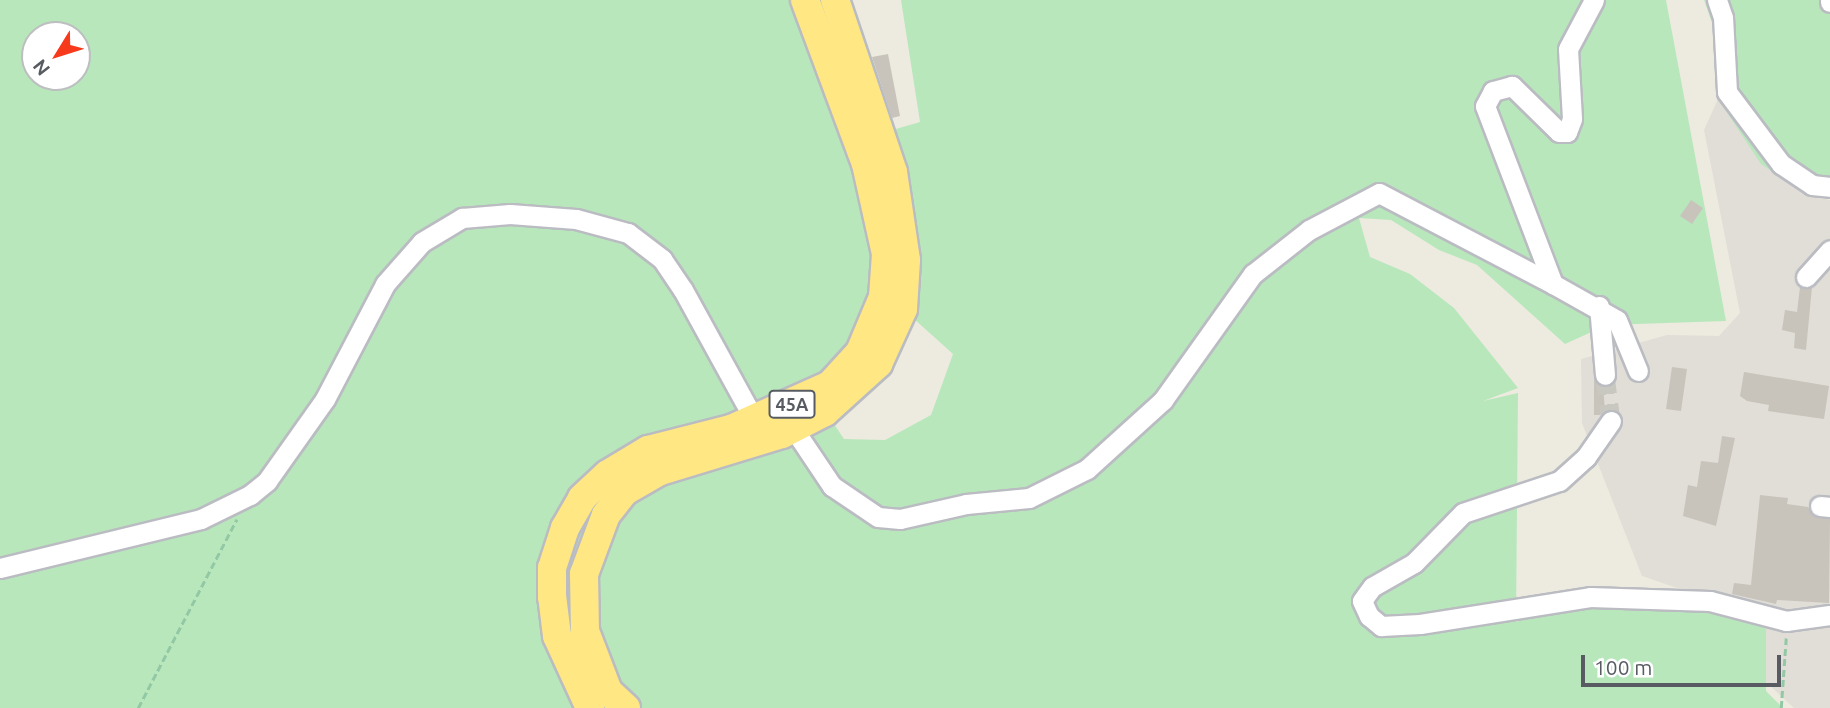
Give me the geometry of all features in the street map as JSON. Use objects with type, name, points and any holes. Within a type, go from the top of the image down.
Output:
[{"type":"highway","name":"45A","points":[[590,708],[556,636],[552,568],[565,528],[582,498],[608,474],[648,450],[754,419],[822,389],[847,369],[883,298],[886,254],[873,188],[805,0]]},
{"type":"highway","name":"45A","points":[[626,708],[608,691],[585,631],[584,574],[606,515],[625,491],[660,471],[793,428],[857,388],[878,364],[903,309],[906,260],[893,172],[835,0]]},
{"type":"street","points":[[1553,284],[1509,162],[1489,128],[1486,100],[1493,91],[1512,86],[1559,132],[1567,132],[1572,119],[1568,48],[1594,0]]},
{"type":"street","points":[[1717,0],[1723,18],[1727,92],[1781,164],[1812,185],[1830,187]]},
{"type":"street","points":[[793,428],[832,485],[878,517],[900,519],[1029,498],[1087,469],[1163,400],[1253,274],[1309,230],[1379,193],[1599,306],[1617,320],[1638,371]]},
{"type":"street","points":[[0,568],[201,519],[250,495],[267,481],[326,399],[385,284],[422,242],[462,218],[510,214],[576,219],[628,233],[662,259],[683,290],[754,419]]},
{"type":"street","points":[[1806,276],[1830,250]]},
{"type":"street","points":[[1599,306],[1605,375]]},
{"type":"street","points":[[1611,421],[1586,457],[1559,481],[1463,513],[1414,563],[1372,587],[1362,601],[1369,616],[1381,626],[1420,624],[1590,597],[1710,601],[1786,621],[1830,615]]},
{"type":"path","points":[[138,708],[250,495]]},
{"type":"path","points":[[1781,708],[1786,621]]},
{"type":"shaded area","points":[[1718,99],[1762,164],[1804,194],[1830,200],[1830,708],[1794,708],[1766,682],[1763,617],[1642,576],[1582,423],[1581,359],[1667,335],[1719,336],[1740,313],[1704,130]]},
{"type":"green space","points":[[0,0],[835,0],[882,133],[920,122],[901,0],[1666,0],[1726,321],[1607,325],[1565,344],[1477,265],[1439,250],[1391,220],[1359,218],[1370,257],[1410,274],[1454,308],[1518,388],[1483,401],[1518,393],[1516,622],[1590,597],[1766,621],[1766,691],[1783,708],[0,708]],"holes":[[[903,309],[953,354],[931,415],[885,440],[844,439],[824,409]]]},
{"type":"green space","points":[[1704,0],[1830,0],[1830,199],[1804,194],[1761,164],[1718,99],[1716,34]]},
{"type":"building","points":[[888,54],[900,116],[892,118],[872,57]]},
{"type":"building","points":[[1691,200],[1703,208],[1692,224],[1680,216]]},
{"type":"building","points":[[1800,287],[1812,287],[1806,350],[1794,348],[1795,333],[1782,330],[1785,310],[1797,312]]},
{"type":"building","points":[[1672,367],[1687,369],[1681,411],[1666,409]]},
{"type":"building","points":[[1744,372],[1829,386],[1824,419],[1768,411],[1769,405],[1747,401],[1740,396]]},
{"type":"building","points":[[1594,379],[1603,387],[1605,410],[1600,415],[1594,415]]},
{"type":"building","points":[[1722,436],[1735,438],[1716,526],[1683,516],[1688,485],[1697,487],[1701,461],[1718,463]]},
{"type":"building","points":[[1760,495],[1788,498],[1787,504],[1808,507],[1813,516],[1830,519],[1829,603],[1777,600],[1776,604],[1732,594],[1734,583],[1751,585]]},
{"type":"tunnel","points":[[1605,375],[1611,421]]}]
